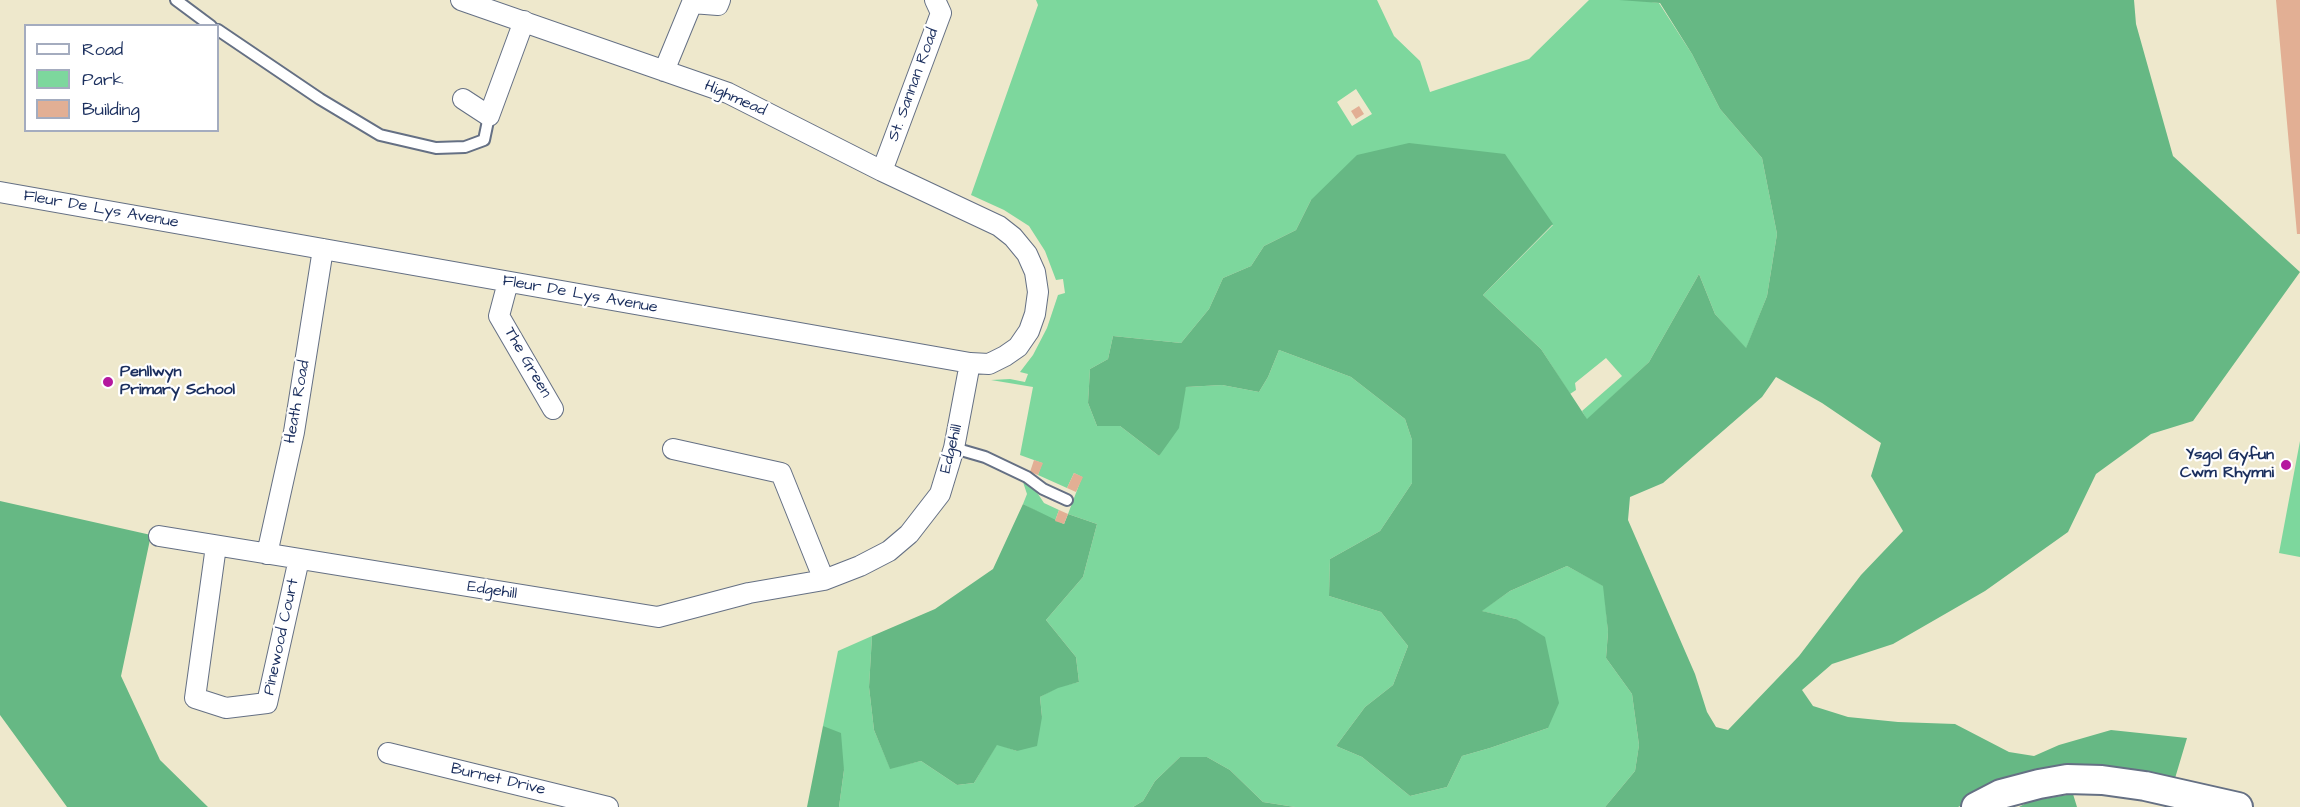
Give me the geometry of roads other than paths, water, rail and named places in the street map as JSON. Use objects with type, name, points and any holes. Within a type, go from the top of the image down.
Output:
[{"type":"main road","points":[[1976,807],[2001,794],[2067,779],[2102,780],[2145,786],[2238,807]]},
{"type":"street","name":"Highmead","points":[[461,0],[728,93],[882,171],[999,226]]},
{"type":"street","points":[[664,71],[692,3],[718,5],[720,0]]},
{"type":"street","name":"St. Sannan Road","points":[[882,171],[941,13],[935,0]]},
{"type":"street","points":[[463,99],[489,116],[524,21]]},
{"type":"street","name":"Fleur De Lys Avenue","points":[[0,192],[970,363],[990,363],[1005,356],[1018,346],[1029,330],[1035,314],[1038,292],[1035,272],[1028,254],[999,226]]},
{"type":"street","name":"Heath Road","points":[[267,554],[294,432],[323,249]]},
{"type":"street","name":"The Green","points":[[508,282],[499,316],[554,409]]},
{"type":"street","name":"Edgehill","points":[[159,536],[658,617],[749,593],[824,580],[860,566],[889,551],[909,534],[940,494],[954,448],[970,363]]},
{"type":"street","points":[[672,449],[781,473],[824,580]]},
{"type":"street","name":"Pinewood Court","points":[[216,546],[195,698],[226,708],[267,703],[299,559]]},
{"type":"street","name":"Burnet Drive","points":[[388,753],[608,807]]},
{"type":"lane","points":[[176,0],[209,24]]},
{"type":"lane","points":[[219,31],[320,99],[380,135],[436,148],[465,147],[483,140],[489,116]]},
{"type":"lane","points":[[954,448],[985,457],[1067,500]]},
{"type":"place","name":"Penllwyn Primary School","points":[[108,382]]},
{"type":"place","name":"Ysgol Gyfun Cwm Rhymni","points":[[2286,465]]}]
